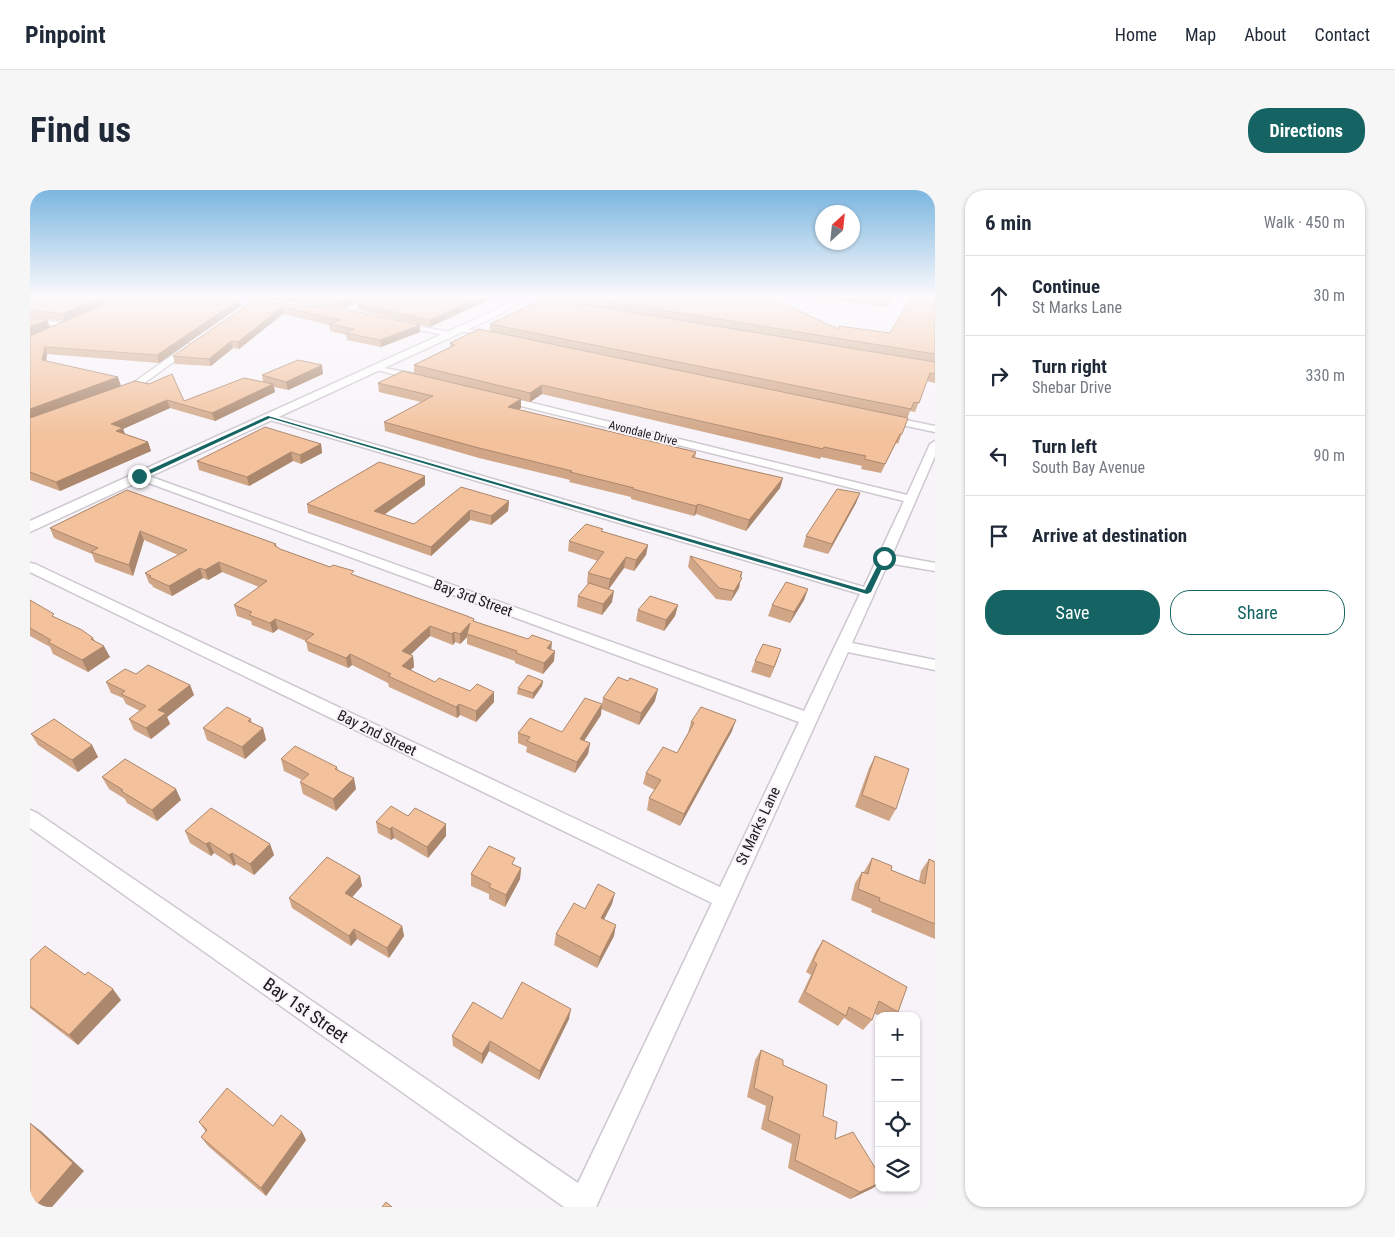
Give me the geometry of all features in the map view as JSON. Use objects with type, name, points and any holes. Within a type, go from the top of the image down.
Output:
[{"type":"street","points":[[109,394],[136,385],[196,343]]},
{"type":"street","points":[[30,527],[430,343]]},
{"type":"street","points":[[376,368],[435,382]]},
{"type":"street","name":"Avondale Drive","points":[[493,396],[909,499]]},
{"type":"street","points":[[270,417],[867,592]]},
{"type":"street","points":[[877,417],[935,429]]},
{"type":"street","name":"St Marks Lane","points":[[582,1205],[884,558],[935,444]]},
{"type":"street","name":"Bay 3rd Street","points":[[139,476],[808,719]]},
{"type":"street","points":[[884,558],[935,568]]},
{"type":"street","name":"Bay 2nd Street","points":[[30,567],[724,899]]},
{"type":"street","points":[[842,646],[935,665]]},
{"type":"street","name":"Bay 1st Street","points":[[30,818],[582,1205]]},
{"type":"building","points":[[30,343],[174,343],[157,355],[45,347],[42,360],[118,377],[30,409]]},
{"type":"building","points":[[191,343],[228,343],[209,359],[173,356]]},
{"type":"building","points":[[451,343],[549,343],[908,418],[902,434],[900,434],[885,464],[864,459],[866,456],[824,447],[823,449],[542,385],[530,393],[414,365],[455,345]]},
{"type":"building","points":[[586,343],[822,343],[935,362],[935,374],[930,373],[919,403],[914,402],[911,409]]},
{"type":"building","points":[[870,343],[935,343],[935,354]]},
{"type":"building","points":[[298,360],[322,365],[286,382],[262,375]]},
{"type":"building","points":[[403,371],[521,399],[508,407],[696,452],[692,457],[783,478],[749,520],[698,504],[696,506],[570,472],[572,471],[384,422],[433,396],[378,383]]},
{"type":"building","points":[[172,374],[184,401],[244,378],[273,384],[212,413],[167,400],[111,424],[123,428],[116,431],[148,442],[56,482],[30,472],[30,418],[135,381],[149,384]]},
{"type":"building","points":[[265,427],[321,444],[300,455],[291,452],[247,477],[197,461]]},
{"type":"building","points":[[379,462],[425,476],[374,511],[414,524],[461,487],[509,501],[491,516],[470,510],[431,547],[307,504]]},
{"type":"building","points":[[837,489],[860,493],[832,544],[806,536]]},
{"type":"building","points":[[127,490],[276,544],[274,545],[280,549],[330,567],[333,565],[354,571],[351,574],[467,616],[474,619],[473,621],[528,639],[532,635],[552,642],[547,648],[555,651],[544,663],[516,653],[517,651],[467,634],[470,623],[460,634],[454,632],[452,634],[430,626],[402,651],[413,656],[402,666],[435,682],[439,678],[470,691],[477,684],[494,692],[476,711],[459,704],[456,707],[388,676],[391,674],[350,654],[346,658],[305,641],[314,634],[275,619],[270,623],[249,615],[252,612],[234,605],[267,581],[219,562],[205,570],[200,568],[169,586],[149,577],[151,576],[145,573],[187,550],[140,531],[129,565],[91,552],[98,548],[50,528]]},
{"type":"building","points":[[586,524],[603,529],[601,531],[648,545],[636,560],[626,557],[610,579],[588,573],[604,552],[569,541]]},
{"type":"building","points":[[690,556],[742,572],[740,577],[742,578],[734,591],[719,588]]},
{"type":"building","points":[[786,582],[808,589],[794,612],[772,605]]},
{"type":"building","points":[[589,583],[614,591],[603,604],[578,596]]},
{"type":"building","points":[[650,596],[678,605],[666,620],[638,610]]},
{"type":"building","points":[[30,600],[54,614],[52,616],[82,630],[93,638],[91,639],[104,646],[82,660],[48,642],[51,640],[30,628]]},
{"type":"building","points":[[763,644],[781,649],[774,667],[755,661]]},
{"type":"building","points":[[148,665],[190,685],[158,710],[166,713],[146,728],[129,719],[146,706],[121,694],[125,691],[106,682],[125,669],[136,674]]},
{"type":"building","points":[[528,675],[543,681],[533,693],[518,688]]},
{"type":"building","points":[[618,677],[628,681],[630,678],[658,689],[641,713],[603,698]]},
{"type":"building","points":[[585,698],[602,704],[580,739],[590,743],[577,762],[527,741],[530,737],[518,733],[530,718],[562,732]]},
{"type":"building","points":[[227,707],[251,719],[248,721],[263,728],[242,747],[203,728]]},
{"type":"building","points":[[701,707],[736,720],[684,814],[649,798],[661,780],[646,773],[663,747],[677,753],[694,723],[691,722]]},
{"type":"building","points":[[54,719],[92,745],[72,760],[31,734]]},
{"type":"building","points":[[295,746],[337,767],[335,769],[354,778],[333,799],[300,782],[309,774],[281,759]]},
{"type":"building","points":[[875,756],[909,769],[896,809],[862,795]]},
{"type":"building","points":[[125,759],[176,789],[152,810],[102,777]]},
{"type":"building","points":[[391,806],[408,816],[415,808],[446,824],[427,847],[392,827],[390,829],[376,822]]},
{"type":"building","points":[[211,808],[270,844],[250,864],[232,853],[229,855],[209,842],[206,844],[185,831]]},
{"type":"building","points":[[489,846],[515,858],[512,864],[521,868],[506,895],[489,887],[491,884],[471,874]]},
{"type":"building","points":[[327,857],[360,876],[345,893],[402,926],[387,948],[354,929],[349,936],[289,898]]},
{"type":"building","points":[[872,858],[892,866],[891,870],[925,884],[929,859],[935,862],[935,924],[879,901],[880,898],[858,889],[862,872],[868,874]]},
{"type":"building","points":[[598,884],[615,893],[601,918],[616,925],[600,957],[556,934],[574,903],[585,909]]},
{"type":"building","points":[[823,940],[907,987],[898,1012],[879,1001],[872,1020],[849,1007],[846,1016],[805,992],[817,964],[813,961]]},
{"type":"building","points":[[45,946],[85,975],[88,972],[113,989],[69,1035],[30,1006],[30,960]]},
{"type":"building","points":[[522,982],[571,1009],[540,1071],[490,1041],[482,1054],[452,1036],[473,1002],[502,1019]]},
{"type":"building","points":[[761,1050],[783,1060],[783,1065],[827,1085],[823,1116],[837,1122],[835,1139],[853,1132],[875,1168],[875,1185],[860,1192],[795,1160],[800,1135],[768,1120],[773,1097],[754,1088]]},
{"type":"building","points":[[227,1088],[273,1126],[281,1115],[302,1132],[261,1188],[201,1137],[207,1130],[199,1122]]},
{"type":"building","points":[[30,1123],[73,1163],[35,1207],[30,1207]]},
{"type":"building","points":[[386,1202],[392,1207],[382,1207]]},
{"type":"route","points":[[139,476],[270,417],[867,592],[884,558]]}]
